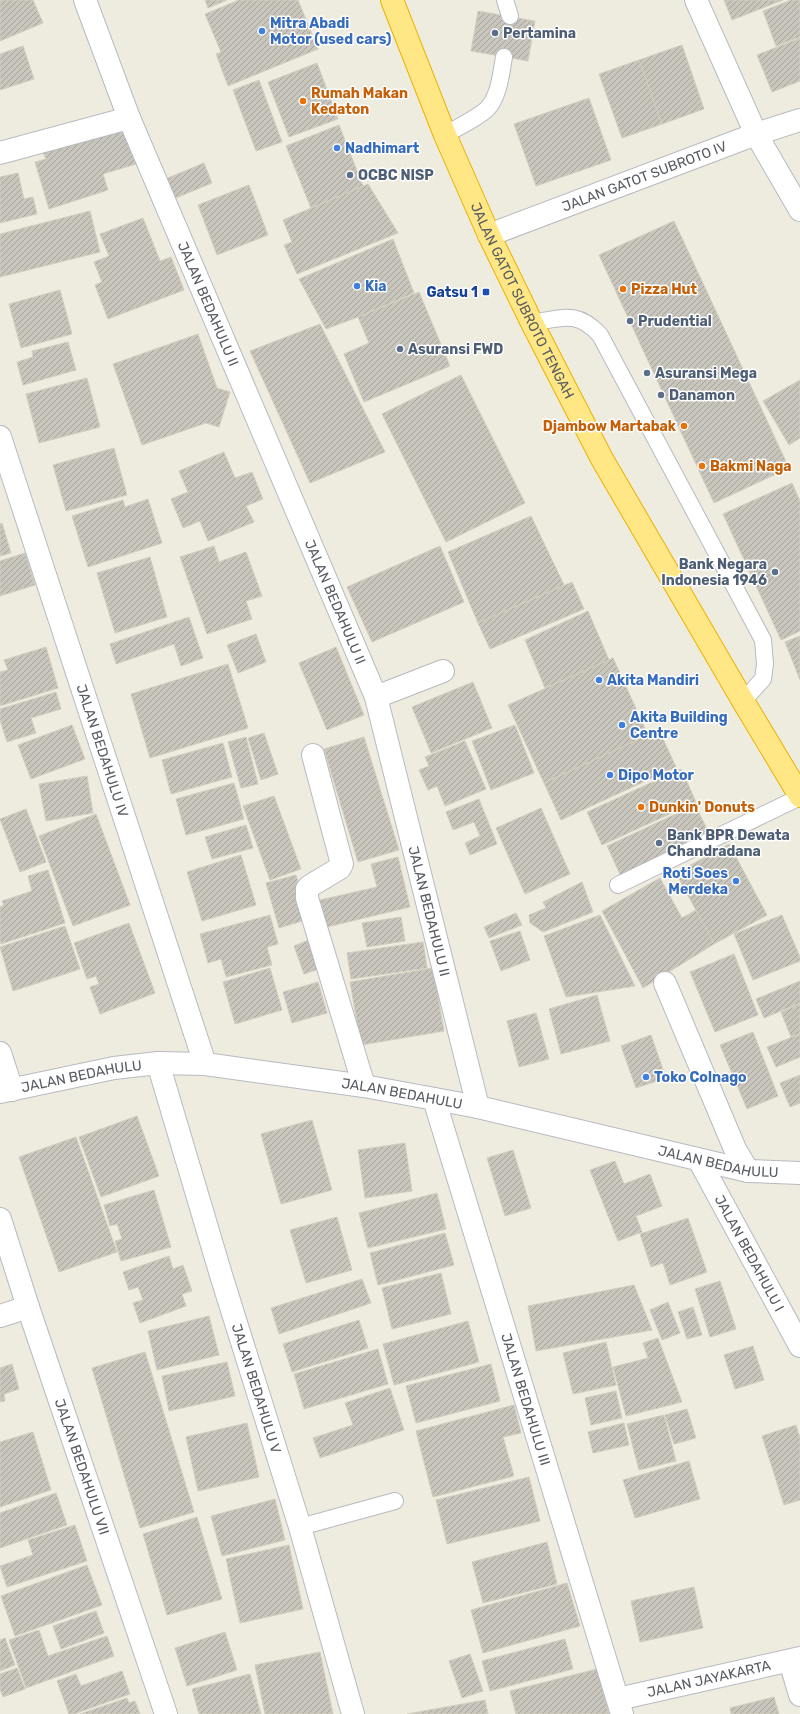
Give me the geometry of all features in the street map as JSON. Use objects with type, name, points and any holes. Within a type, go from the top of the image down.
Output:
[{"type":"highway","name":"JALAN GATOT SUBROTO TENGAH","points":[[392,0],[445,135],[489,234],[602,459],[800,796]]},
{"type":"street","name":"JALAN BEDAHULU II","points":[[85,0],[129,118],[376,697],[478,1107]]},
{"type":"street","points":[[696,0],[756,134],[800,210]]},
{"type":"street","points":[[0,153],[129,118]]},
{"type":"street","name":"JALAN GATOT SUBROTO IV","points":[[489,234],[756,134],[800,120]]},
{"type":"street","name":"JALAN BEDAHULU IV","points":[[0,437],[205,1064]]},
{"type":"street","points":[[376,697],[443,671]]},
{"type":"street","points":[[313,755],[342,864],[340,868],[310,886],[307,889],[307,898],[364,1086]]},
{"type":"street","points":[[665,983],[735,1149],[748,1171]]},
{"type":"street","points":[[0,1053],[6,1091]]},
{"type":"street","name":"JALAN BEDAHULU","points":[[6,1091],[114,1068],[158,1063],[205,1064],[364,1086],[478,1107],[748,1171],[800,1173]]},
{"type":"street","name":"JALAN BEDAHULU V","points":[[158,1063],[221,1275],[300,1527],[354,1714]]},
{"type":"street","name":"JALAN BEDAHULU III","points":[[434,1099],[620,1706]]},
{"type":"street","name":"JALAN BEDAHULU I","points":[[699,1160],[800,1346]]},
{"type":"street","name":"JALAN BEDAHULU VII","points":[[0,1219],[28,1307],[166,1714]]},
{"type":"street","points":[[0,1316],[28,1307]]},
{"type":"street","points":[[795,1660],[800,1695]]},
{"type":"street","name":"JALAN JAYAKARTA","points":[[620,1706],[795,1660]]},
{"type":"lane","points":[[505,0],[510,16]]},
{"type":"lane","points":[[445,135],[486,110],[493,99],[499,84],[504,57]]},
{"type":"lane","points":[[532,322],[572,317],[582,320],[600,335],[762,640],[765,664],[763,679],[743,701]]},
{"type":"lane","points":[[618,885],[800,796]]},
{"type":"lane","points":[[300,1527],[395,1500]]},
{"type":"building","points":[[0,0],[33,0],[43,23],[0,41]]},
{"type":"building","points":[[205,0],[227,0],[208,8]]},
{"type":"building","name":"Mitra Abadi Motor (used cars)","points":[[239,0],[298,0],[318,49],[228,86],[216,54],[221,52],[205,14]]},
{"type":"building","points":[[724,0],[783,0],[732,20]]},
{"type":"building","points":[[791,0],[800,0],[800,37],[776,46],[763,11]]},
{"type":"building","points":[[478,11],[535,21],[528,61],[471,51]]},
{"type":"building","points":[[800,38],[800,81],[772,92],[757,55]]},
{"type":"building","points":[[682,45],[704,109],[662,124],[639,60]]},
{"type":"building","points":[[23,46],[34,79],[0,90],[0,54]]},
{"type":"building","points":[[639,60],[662,124],[622,138],[599,74]]},
{"type":"building","name":"Rumah Makan Kedaton","points":[[317,63],[338,119],[289,137],[268,82]]},
{"type":"building","points":[[259,80],[282,142],[256,151],[233,90]]},
{"type":"building","points":[[589,98],[611,160],[536,186],[514,124]]},
{"type":"building","points":[[339,125],[363,186],[311,208],[286,146]]},
{"type":"building","points":[[124,127],[136,164],[103,174],[108,190],[49,209],[35,162],[46,159],[43,152]]},
{"type":"building","points":[[204,163],[212,183],[171,200],[163,180]]},
{"type":"building","points":[[18,173],[24,199],[33,197],[37,214],[0,223],[0,177]]},
{"type":"building","points":[[368,184],[398,233],[297,274],[284,245],[292,242],[283,220]]},
{"type":"building","points":[[249,185],[268,235],[217,255],[198,205]]},
{"type":"building","points":[[90,211],[100,252],[0,277],[0,234]]},
{"type":"building","points":[[143,218],[160,261],[171,257],[184,290],[108,319],[95,285],[102,282],[94,262],[109,256],[100,234]]},
{"type":"building","points":[[674,221],[789,468],[714,503],[599,255]]},
{"type":"building","name":"Kia","points":[[393,239],[414,293],[326,329],[299,279]]},
{"type":"building","points":[[60,290],[72,334],[21,348],[9,304]]},
{"type":"building","name":"Asuransi FWD","points":[[419,292],[450,366],[364,402],[344,354],[369,343],[358,317]]},
{"type":"building","points":[[320,324],[385,452],[310,483],[250,351]]},
{"type":"building","points":[[198,334],[217,388],[230,392],[219,427],[206,423],[142,445],[113,364]]},
{"type":"building","points":[[68,342],[76,370],[23,385],[17,362],[33,357],[32,351]]},
{"type":"building","points":[[461,375],[525,503],[446,542],[382,414]]},
{"type":"building","points":[[87,378],[100,427],[39,443],[26,394]]},
{"type":"building","points":[[800,380],[800,438],[789,445],[763,401]]},
{"type":"building","points":[[114,448],[127,495],[66,511],[53,465]]},
{"type":"building","points":[[224,452],[235,478],[252,472],[263,499],[246,506],[254,522],[208,541],[200,521],[183,528],[171,499],[188,492],[179,471]]},
{"type":"building","points":[[792,483],[800,501],[800,631],[781,640],[723,514]]},
{"type":"building","points":[[148,499],[162,543],[88,567],[72,516],[123,500],[125,507]]},
{"type":"building","points":[[531,516],[564,585],[478,623],[448,552]]},
{"type":"building","points":[[2,523],[11,553],[0,556],[0,524]]},
{"type":"building","points":[[214,546],[219,562],[246,552],[262,596],[246,601],[252,619],[207,634],[180,557]]},
{"type":"building","points":[[440,546],[464,602],[372,642],[347,587]]},
{"type":"building","points":[[25,553],[35,585],[0,596],[0,561]]},
{"type":"building","points":[[150,557],[167,617],[115,633],[97,573]]},
{"type":"building","points":[[572,582],[584,609],[490,649],[478,623]]},
{"type":"building","points":[[588,611],[609,660],[545,688],[525,640]]},
{"type":"building","points":[[189,617],[203,658],[181,666],[174,644],[116,664],[110,644]]},
{"type":"building","points":[[256,634],[266,662],[238,673],[227,645]]},
{"type":"building","points":[[800,636],[800,680],[785,642]]},
{"type":"building","points":[[46,647],[58,688],[0,706],[0,672],[8,670],[4,660]]},
{"type":"building","points":[[336,647],[364,715],[327,730],[299,663]]},
{"type":"building","points":[[613,658],[648,735],[544,783],[508,705]]},
{"type":"building","points":[[228,664],[248,728],[150,758],[131,694]]},
{"type":"building","points":[[473,682],[492,728],[431,753],[412,707]]},
{"type":"building","points":[[56,692],[61,709],[31,718],[36,733],[7,742],[0,720],[0,709]]},
{"type":"building","points":[[72,725],[85,759],[31,779],[18,745]]},
{"type":"building","points":[[515,725],[534,773],[491,790],[472,741]]},
{"type":"building","name":"Dipo Motor","points":[[659,730],[676,767],[561,820],[544,783]]},
{"type":"building","points":[[264,733],[278,774],[261,780],[248,738]]},
{"type":"building","points":[[246,737],[258,784],[241,788],[228,742]]},
{"type":"building","points":[[364,737],[399,850],[358,862],[324,749]]},
{"type":"building","points":[[465,741],[486,789],[445,806],[437,786],[428,790],[419,770],[429,766],[425,757]]},
{"type":"building","points":[[223,743],[232,777],[171,794],[162,760]]},
{"type":"building","name":"Dunkin' Donuts","points":[[681,769],[696,802],[602,845],[587,812]]},
{"type":"building","points":[[87,776],[93,813],[46,821],[39,784]]},
{"type":"building","points":[[234,783],[244,819],[186,835],[176,799]]},
{"type":"building","points":[[274,796],[301,869],[270,880],[243,806]]},
{"type":"building","points":[[479,799],[497,844],[470,855],[465,843],[480,836],[474,822],[453,830],[446,812]]},
{"type":"building","name":"Bank BPR Dewata Chandradana","points":[[695,805],[712,839],[623,881],[607,846]]},
{"type":"building","points":[[541,808],[570,874],[525,894],[496,828]]},
{"type":"building","points":[[26,809],[46,862],[20,872],[0,819]]},
{"type":"building","points":[[96,814],[130,905],[73,926],[39,836]]},
{"type":"building","points":[[246,825],[253,848],[212,859],[205,837]]},
{"type":"building","points":[[729,844],[767,915],[714,944],[676,873]]},
{"type":"building","points":[[241,855],[256,905],[202,921],[187,872]]},
{"type":"building","points":[[398,857],[410,907],[327,927],[320,900],[377,887],[371,864]]},
{"type":"building","points":[[48,870],[65,923],[1,944],[0,907],[4,905],[2,901],[32,891],[28,876]]},
{"type":"building","points":[[296,875],[309,919],[279,928],[266,883]]},
{"type":"building","points":[[660,878],[682,918],[696,910],[714,944],[643,988],[602,911]]},
{"type":"building","points":[[582,882],[593,912],[543,932],[530,923],[529,915],[546,908],[543,902]]},
{"type":"building","points":[[516,913],[522,925],[489,938],[484,927]]},
{"type":"building","points":[[270,915],[278,944],[267,947],[272,965],[226,977],[221,959],[208,963],[200,934]]},
{"type":"building","points":[[600,915],[635,986],[566,997],[544,936]]},
{"type":"building","points":[[782,915],[800,957],[800,961],[753,980],[734,934]]},
{"type":"building","points":[[401,917],[405,941],[367,947],[362,923]]},
{"type":"building","points":[[129,923],[155,993],[100,1014],[90,987],[99,984],[96,976],[87,979],[74,943]]},
{"type":"building","points":[[65,926],[80,969],[13,991],[0,947]]},
{"type":"building","points":[[520,931],[530,960],[501,971],[490,941]]},
{"type":"building","points":[[309,940],[319,969],[304,974],[294,946]]},
{"type":"building","points":[[423,942],[427,968],[351,979],[347,953]]},
{"type":"building","points":[[734,954],[758,1015],[715,1032],[690,972]]},
{"type":"building","points":[[270,968],[282,1010],[235,1024],[223,982]]},
{"type":"building","points":[[433,968],[444,1031],[361,1045],[350,982]]},
{"type":"building","points":[[800,981],[800,1003],[764,1018],[756,999]]},
{"type":"building","points":[[318,982],[327,1013],[292,1023],[283,992]]},
{"type":"building","points":[[597,995],[610,1041],[561,1054],[549,1009]]},
{"type":"building","points":[[800,1004],[800,1033],[791,1037],[781,1012]]},
{"type":"building","points":[[536,1013],[549,1059],[519,1067],[507,1021]]},
{"type":"building","points":[[753,1032],[778,1096],[747,1109],[720,1045]]},
{"type":"building","points":[[800,1034],[800,1057],[776,1067],[767,1047]]},
{"type":"building","points":[[651,1035],[666,1078],[636,1088],[621,1046]]},
{"type":"building","points":[[800,1075],[800,1103],[790,1107],[780,1083]]},
{"type":"building","points":[[137,1116],[159,1176],[101,1197],[79,1137]]},
{"type":"building","points":[[312,1120],[332,1190],[281,1204],[261,1134]]},
{"type":"building","points":[[76,1137],[117,1252],[59,1272],[19,1157]]},
{"type":"building","points":[[405,1143],[412,1191],[365,1198],[358,1150]]},
{"type":"building","points":[[513,1150],[531,1208],[505,1216],[487,1158]]},
{"type":"building","points":[[615,1161],[624,1184],[650,1174],[662,1206],[636,1216],[642,1232],[618,1241],[590,1170]]},
{"type":"building","points":[[154,1190],[171,1247],[121,1261],[115,1241],[122,1239],[117,1224],[110,1226],[104,1205]]},
{"type":"building","points":[[437,1193],[446,1229],[368,1248],[359,1213]]},
{"type":"building","points":[[337,1217],[352,1270],[306,1283],[290,1230]]},
{"type":"building","points":[[688,1218],[707,1272],[670,1285],[663,1263],[651,1267],[640,1234]]},
{"type":"building","points":[[445,1233],[454,1265],[378,1285],[370,1253]]},
{"type":"building","points":[[169,1256],[173,1269],[183,1265],[192,1291],[182,1294],[186,1306],[140,1323],[133,1303],[143,1300],[138,1287],[129,1290],[123,1272]]},
{"type":"building","points":[[441,1273],[451,1314],[392,1329],[382,1288]]},
{"type":"building","points":[[362,1279],[371,1303],[279,1334],[271,1308]]},
{"type":"building","points":[[720,1281],[736,1329],[710,1337],[695,1289]]},
{"type":"building","points":[[634,1285],[652,1330],[536,1351],[528,1306]]},
{"type":"building","points":[[668,1302],[680,1333],[662,1340],[650,1310]]},
{"type":"building","points":[[693,1307],[702,1335],[687,1339],[678,1312]]},
{"type":"building","points":[[209,1316],[219,1355],[157,1370],[148,1331]]},
{"type":"building","points":[[359,1320],[368,1348],[292,1372],[283,1344]]},
{"type":"building","points":[[468,1321],[479,1362],[394,1385],[383,1344]]},
{"type":"building","points":[[658,1338],[682,1402],[626,1416],[613,1367],[648,1358],[643,1343]]},
{"type":"building","points":[[606,1342],[616,1385],[573,1394],[563,1353]]},
{"type":"building","points":[[753,1346],[764,1380],[735,1389],[724,1355]]},
{"type":"building","points":[[378,1349],[388,1384],[304,1409],[294,1374]]},
{"type":"building","points":[[145,1352],[194,1512],[140,1528],[92,1368]]},
{"type":"building","points":[[227,1362],[235,1396],[169,1411],[162,1376]]},
{"type":"building","points":[[12,1364],[19,1389],[4,1394],[5,1401],[0,1402],[0,1368]]},
{"type":"building","points":[[491,1364],[500,1401],[416,1423],[406,1386]]},
{"type":"building","points":[[390,1388],[404,1430],[320,1458],[313,1438],[353,1425],[345,1403]]},
{"type":"building","points":[[616,1391],[622,1418],[591,1425],[585,1398]]},
{"type":"building","points":[[514,1405],[521,1433],[503,1437],[514,1476],[433,1497],[416,1431]]},
{"type":"building","points":[[687,1409],[696,1438],[674,1444],[665,1415]]},
{"type":"building","points":[[664,1415],[676,1461],[639,1470],[627,1424]]},
{"type":"building","points":[[247,1423],[259,1477],[198,1491],[186,1437]]},
{"type":"building","points":[[624,1423],[629,1445],[593,1453],[588,1432]]},
{"type":"building","points":[[796,1425],[800,1438],[800,1500],[784,1505],[762,1436]]},
{"type":"building","points":[[33,1432],[51,1490],[0,1507],[0,1442]]},
{"type":"building","points":[[689,1461],[700,1499],[635,1518],[623,1480]]},
{"type":"building","points":[[529,1477],[540,1521],[447,1544],[436,1500]]},
{"type":"building","points":[[56,1493],[67,1525],[0,1548],[0,1513]]},
{"type":"building","points":[[275,1499],[285,1540],[222,1556],[211,1516]]},
{"type":"building","points":[[197,1517],[222,1599],[167,1615],[143,1534]]},
{"type":"building","points":[[75,1525],[87,1561],[7,1587],[0,1566],[33,1555],[28,1540]]},
{"type":"building","points":[[547,1542],[557,1584],[483,1603],[472,1562]]},
{"type":"building","points":[[289,1545],[303,1609],[240,1623],[226,1559]]},
{"type":"building","points":[[87,1565],[102,1605],[15,1636],[1,1596]]},
{"type":"building","points":[[567,1583],[580,1626],[483,1653],[471,1610]]},
{"type":"building","points":[[694,1587],[703,1628],[640,1642],[631,1601]]},
{"type":"building","points":[[96,1611],[104,1633],[61,1649],[53,1626]]},
{"type":"building","points":[[39,1630],[48,1656],[107,1636],[114,1656],[26,1688],[9,1640]]},
{"type":"building","points":[[225,1632],[237,1670],[187,1686],[175,1648]]},
{"type":"building","points":[[5,1638],[15,1665],[0,1671],[0,1640]]},
{"type":"building","points":[[565,1639],[573,1669],[490,1691],[482,1661]]},
{"type":"building","points":[[320,1652],[333,1714],[265,1714],[255,1665]]},
{"type":"building","points":[[470,1654],[483,1691],[462,1698],[449,1661]]},
{"type":"building","points":[[17,1668],[25,1689],[3,1697],[0,1689],[0,1674]]},
{"type":"building","points":[[597,1669],[609,1714],[516,1714],[510,1691]]},
{"type":"building","points":[[122,1671],[130,1694],[74,1714],[69,1714],[57,1681],[76,1674],[81,1686]]},
{"type":"building","points":[[250,1674],[261,1714],[199,1714],[192,1689]]},
{"type":"building","points":[[774,1697],[779,1714],[731,1714],[730,1708]]},
{"type":"building","points":[[127,1698],[129,1703],[135,1701],[140,1714],[80,1714]]},
{"type":"building","points":[[485,1700],[488,1714],[407,1714]]},
{"type":"place","name":"Mitra Abadi Motor (used cars)","points":[[262,31]]},
{"type":"place","name":"Pertamina","points":[[495,33]]},
{"type":"place","name":"Rumah Makan Kedaton","points":[[303,101]]},
{"type":"place","name":"Nadhimart","points":[[337,148]]},
{"type":"place","name":"OCBC NISP","points":[[350,175]]},
{"type":"place","name":"Kia","points":[[357,286]]},
{"type":"place","name":"Pizza Hut","points":[[623,289]]},
{"type":"place","name":"Gatsu 1","points":[[486,292]]},
{"type":"place","name":"Prudential","points":[[630,321]]},
{"type":"place","name":"Asuransi FWD","points":[[400,349]]},
{"type":"place","name":"Asuransi Mega","points":[[647,373]]},
{"type":"place","name":"Danamon","points":[[661,395]]},
{"type":"place","name":"Djambow Martabak","points":[[684,426]]},
{"type":"place","name":"Bakmi Naga","points":[[702,466]]},
{"type":"place","name":"Bank Negara Indonesia 1946","points":[[775,572]]},
{"type":"place","name":"Akita Mandiri","points":[[599,680]]},
{"type":"place","name":"Akita Building Centre","points":[[622,725]]},
{"type":"place","name":"Dipo Motor","points":[[610,775]]},
{"type":"place","name":"Dunkin' Donuts","points":[[641,807]]},
{"type":"place","name":"Bank BPR Dewata Chandradana","points":[[659,843]]},
{"type":"place","name":"Roti Soes Merdeka","points":[[736,881]]},
{"type":"place","name":"Toko Colnago","points":[[646,1077]]}]
